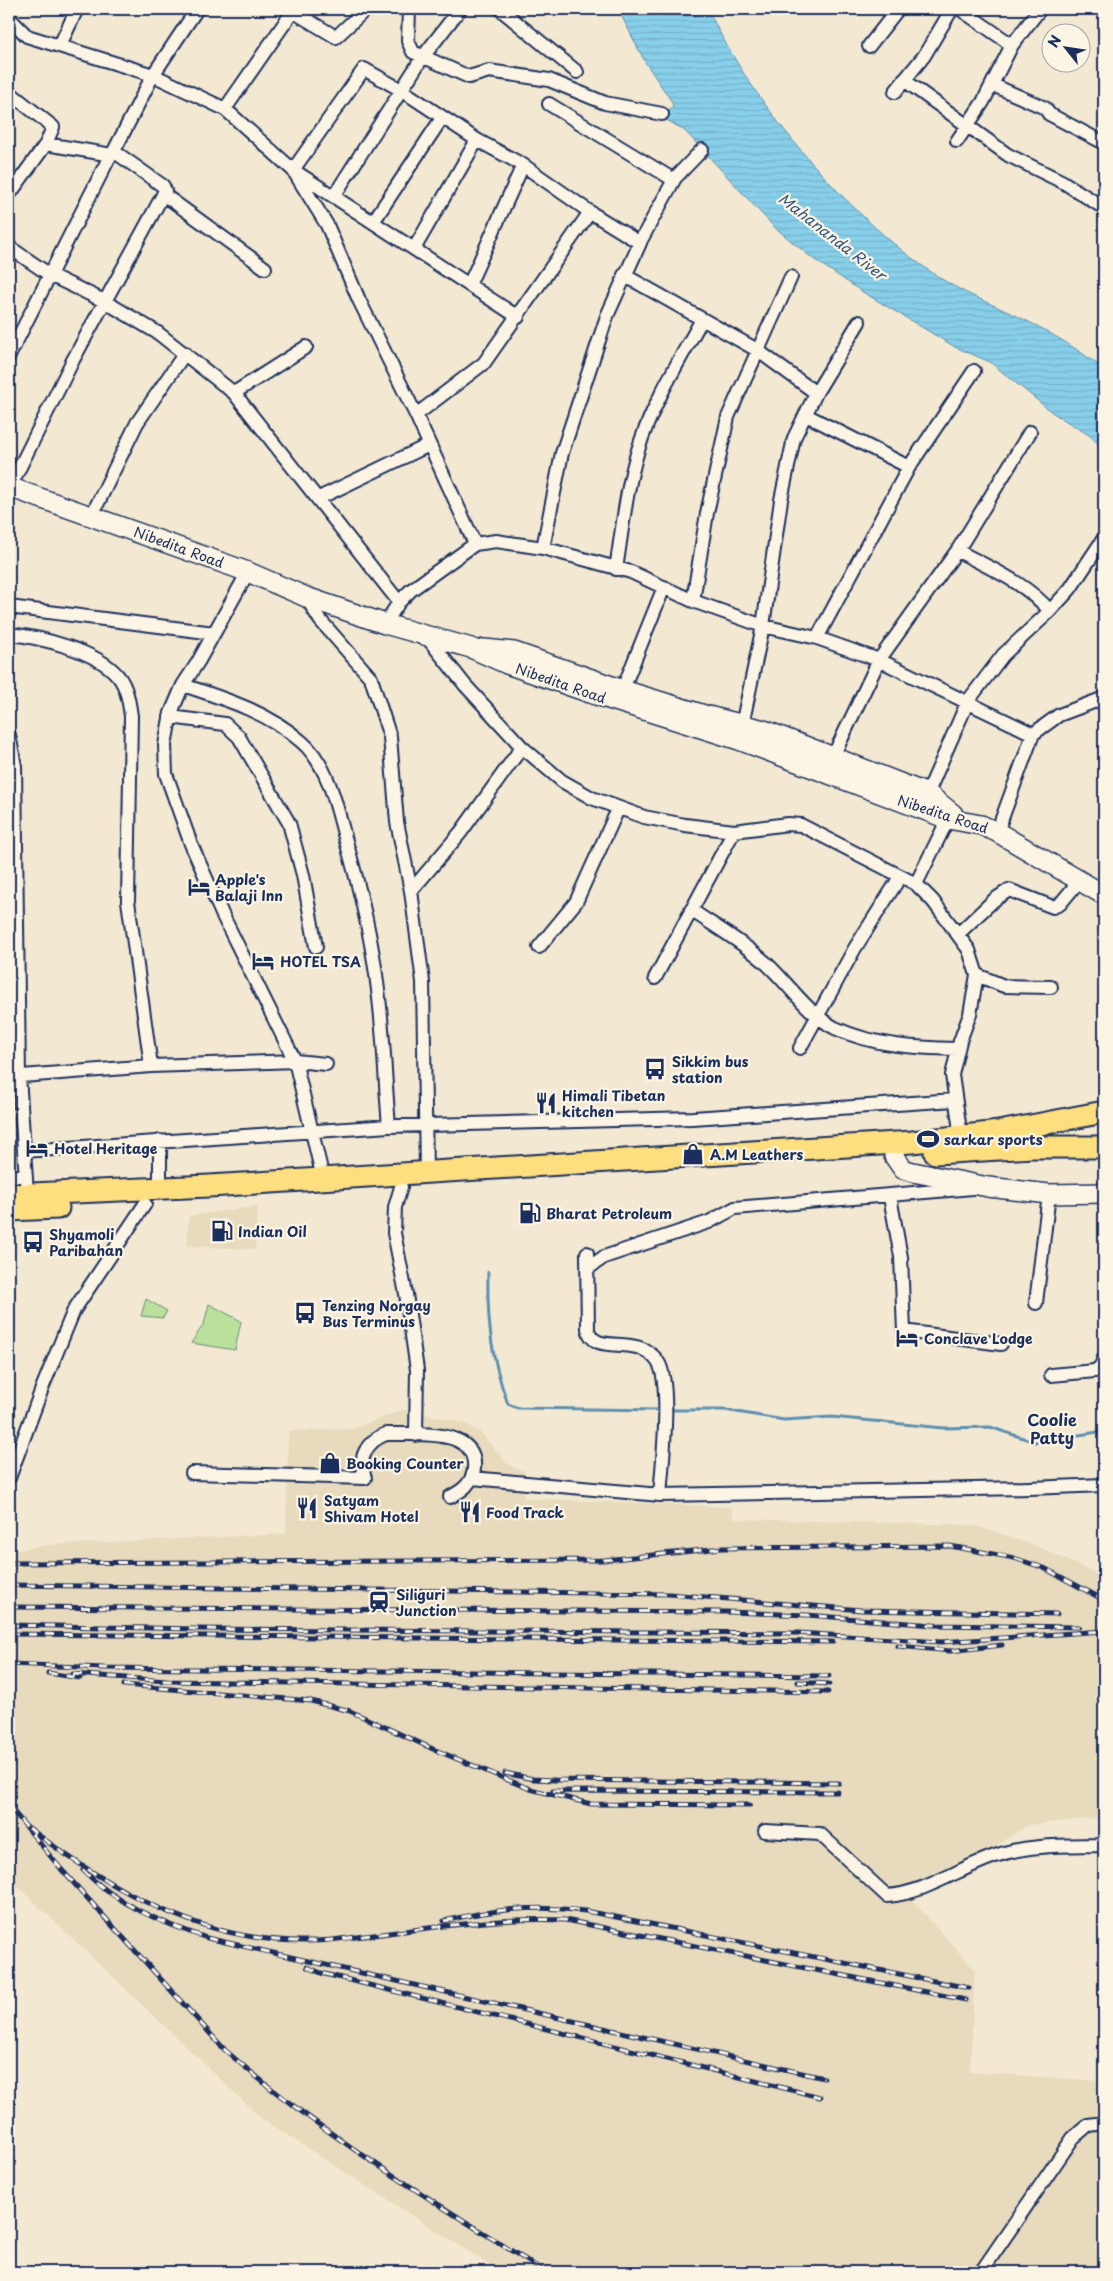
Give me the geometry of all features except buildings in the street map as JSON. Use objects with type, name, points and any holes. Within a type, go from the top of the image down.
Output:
[{"type":"main road","points":[[9,1210],[25,1194],[160,1189],[323,1178],[400,1180],[426,1172],[787,1151],[961,1137],[1035,1126],[1104,1112]]},
{"type":"main road","points":[[25,1194],[145,1204],[400,1180],[894,1156],[1015,1148],[1104,1147]]},
{"type":"street","points":[[60,45],[77,9]]},
{"type":"street","points":[[9,356],[153,75],[197,9]]},
{"type":"street","points":[[225,109],[291,10],[336,37],[366,9]]},
{"type":"street","points":[[409,9],[408,41],[413,52],[422,58],[469,77],[489,71],[549,80],[605,103],[662,114]]},
{"type":"street","points":[[334,196],[403,91],[422,58],[460,9]]},
{"type":"street","points":[[500,9],[577,72]]},
{"type":"street","points":[[869,46],[898,9]]},
{"type":"street","points":[[895,92],[924,56],[952,9]]},
{"type":"street","points":[[960,9],[1012,45]]},
{"type":"street","points":[[957,141],[993,85],[1012,45],[1040,9]]},
{"type":"street","points":[[9,18],[27,36],[153,75],[225,109],[293,170],[518,317]]},
{"type":"street","points":[[293,170],[364,68],[403,91],[477,140],[523,166],[590,212],[640,242]]},
{"type":"street","points":[[904,80],[1008,155],[1063,182],[1104,208]]},
{"type":"street","points":[[993,85],[1045,108],[1049,114],[1104,143]]},
{"type":"street","points":[[9,92],[52,124],[53,130],[46,144],[9,194]]},
{"type":"street","points":[[549,104],[674,180]]},
{"type":"street","points":[[373,222],[442,118]]},
{"type":"street","points":[[414,248],[477,140]]},
{"type":"street","points":[[10,487],[104,302],[165,189],[113,154],[46,144]]},
{"type":"street","points":[[543,548],[562,453],[607,316],[640,242],[674,180],[702,150]]},
{"type":"street","points":[[469,285],[523,166]]},
{"type":"street","points":[[293,170],[327,224],[359,300],[416,415],[475,544]]},
{"type":"street","points":[[163,194],[264,268]]},
{"type":"street","points":[[416,415],[481,366],[518,317],[590,212]]},
{"type":"street","points":[[9,247],[50,275],[104,302],[158,333],[234,392],[399,602]]},
{"type":"street","points":[[624,276],[757,350],[816,393]]},
{"type":"street","points":[[693,601],[707,513],[728,417],[791,277]]},
{"type":"street","points":[[616,568],[626,500],[642,440],[657,402],[702,319]]},
{"type":"street","points":[[740,732],[763,626],[781,500],[794,438],[816,393],[859,322]]},
{"type":"street","points":[[234,392],[306,347]]},
{"type":"street","points":[[92,515],[137,423],[185,353]]},
{"type":"street","points":[[817,638],[909,467],[974,371]]},
{"type":"street","points":[[806,415],[909,467]]},
{"type":"street","points":[[829,765],[879,660],[958,550],[1030,432]]},
{"type":"street","points":[[319,498],[429,446]]},
{"type":"street","name":"Nibedita Road","points":[[10,487],[92,515],[248,572],[306,597],[385,624],[471,648],[507,664],[740,732],[829,765],[924,801],[955,820],[981,825],[997,832],[1104,895]]},
{"type":"street","points":[[924,801],[968,701],[1003,655],[1050,611],[1082,574],[1104,538]]},
{"type":"street","points":[[385,624],[399,602],[432,574],[475,544],[496,541],[543,548],[616,568],[693,601],[763,626],[817,638],[879,660],[968,701],[1033,734]]},
{"type":"street","points":[[958,550],[1037,596],[1050,611]]},
{"type":"street","points":[[248,572],[183,685],[170,717],[165,745],[166,774],[191,844],[222,914],[295,1061],[323,1178]]},
{"type":"street","points":[[620,696],[664,587]]},
{"type":"street","points":[[306,597],[320,620],[367,673],[374,684],[390,737],[397,822],[412,891],[423,982],[426,1172]]},
{"type":"street","points":[[9,607],[214,633]]},
{"type":"street","points":[[9,634],[69,648],[108,666],[119,677],[127,693],[131,716],[128,901],[150,1066]]},
{"type":"street","points":[[426,636],[466,685],[522,747],[562,781],[592,798],[644,817],[684,825],[734,831],[788,824],[801,825],[916,884],[933,901],[969,950],[977,975],[970,1014],[958,1049],[952,1075],[954,1100],[961,1137]]},
{"type":"street","points":[[183,685],[248,708],[277,723],[303,743],[322,768],[338,811],[362,900],[378,990],[389,1126]]},
{"type":"street","points":[[997,832],[1033,734],[1059,715],[1104,698]]},
{"type":"street","points":[[170,717],[225,724],[239,737],[289,824],[303,875],[316,948]]},
{"type":"street","points":[[9,735],[16,766],[14,1077],[24,1151],[25,1194]]},
{"type":"street","points":[[412,891],[461,832],[522,747]]},
{"type":"street","points":[[539,946],[576,902],[618,808]]},
{"type":"street","points":[[916,884],[955,820]]},
{"type":"street","points":[[655,978],[734,831]]},
{"type":"street","points":[[800,1048],[855,948],[900,877]]},
{"type":"street","points":[[958,934],[994,900],[1009,890],[1053,907],[1060,904],[1080,880]]},
{"type":"street","points":[[691,910],[763,961],[827,1023],[852,1035],[908,1048],[958,1049]]},
{"type":"street","points":[[977,975],[1004,986],[1051,987]]},
{"type":"street","points":[[14,1077],[150,1066],[295,1061],[326,1064]]},
{"type":"street","points":[[24,1151],[160,1140],[389,1126],[693,1118],[954,1100]]},
{"type":"street","points":[[160,1140],[160,1189]]},
{"type":"street","points":[[894,1156],[902,1168],[913,1172],[988,1187],[1049,1194],[1104,1193]]},
{"type":"street","points":[[9,1176],[25,1194]]},
{"type":"street","points":[[400,1180],[395,1207],[394,1232],[406,1294],[417,1370],[416,1435]]},
{"type":"street","points":[[587,1269],[604,1257],[709,1222],[735,1208],[890,1197],[988,1187]]},
{"type":"street","points":[[1036,1303],[1049,1194]]},
{"type":"street","points":[[890,1197],[901,1257],[904,1332],[1001,1344]]},
{"type":"street","points":[[9,1478],[74,1310],[145,1204]]},
{"type":"street","points":[[587,1252],[588,1329],[590,1336],[599,1344],[638,1346],[653,1356],[662,1370],[664,1400],[660,1495]]},
{"type":"street","points":[[1051,1375],[1095,1371],[1101,1366],[1104,1358]]},
{"type":"street","points":[[192,1473],[365,1478],[362,1461],[370,1444],[386,1434],[444,1436],[462,1442],[473,1458],[472,1478],[460,1492],[450,1497]]},
{"type":"street","points":[[472,1478],[660,1495],[1030,1488],[1104,1484]]},
{"type":"street","points":[[765,1831],[820,1834],[887,1896],[906,1894],[998,1854],[1040,1846],[1104,1845]]},
{"type":"street","points":[[981,2272],[1073,2138],[1088,2125],[1104,2123]]},
{"type":"shaded area","name":"Indian Oil","points":[[258,1206],[255,1249],[187,1246],[189,1216]]},
{"type":"shaded area","points":[[402,1410],[450,1419],[469,1425],[480,1432],[506,1462],[514,1468],[524,1471],[524,1498],[731,1507],[734,1519],[974,1525],[1034,1545],[1104,1577],[1104,1817],[1028,1825],[912,1900],[975,1970],[970,2072],[1100,2081],[1100,2117],[1104,2117],[1104,2272],[500,2272],[262,2119],[9,1878],[9,1551],[48,1545],[286,1534],[288,1431],[352,1429]]},
{"type":"green space","points":[[146,1299],[167,1311],[163,1318],[141,1316]]},
{"type":"green space","points":[[209,1304],[241,1321],[235,1350],[191,1343],[204,1324]]},
{"type":"water","name":"Mahananda River","points":[[618,9],[708,9],[727,46],[751,84],[779,122],[809,160],[842,196],[876,228],[911,257],[945,281],[1047,331],[1104,369],[1104,449],[1089,435],[1053,413],[990,362],[955,347],[861,291],[812,258],[773,226],[685,131],[667,120],[666,114],[673,105],[672,102],[645,62]]},
{"type":"waterway","points":[[488,1272],[488,1307],[491,1339],[502,1387],[508,1404],[518,1408],[658,1410]]},
{"type":"waterway","points":[[669,1410],[725,1410],[784,1420],[832,1417],[943,1428],[990,1427],[1035,1442],[1104,1431]]},
{"type":"railway","points":[[9,1563],[604,1560],[722,1548],[950,1546],[1014,1558],[1044,1568],[1104,1600]]},
{"type":"railway","points":[[9,1585],[669,1594],[862,1610],[1057,1614]]},
{"type":"railway","points":[[9,1607],[727,1612],[807,1615],[933,1625],[1079,1627]]},
{"type":"railway","points":[[9,1625],[196,1629],[798,1633],[941,1642],[1104,1631]]},
{"type":"railway","points":[[9,1634],[833,1642]]},
{"type":"railway","points":[[898,1646],[950,1651],[1002,1645]]},
{"type":"railway","points":[[9,1664],[104,1668],[829,1676]]},
{"type":"railway","points":[[48,1673],[80,1678]]},
{"type":"railway","points":[[73,1674],[167,1681],[828,1692]]},
{"type":"railway","points":[[798,1682],[829,1684]]},
{"type":"railway","points":[[124,1685],[311,1701],[350,1711],[433,1749],[530,1789],[591,1804],[750,1805]]},
{"type":"railway","points":[[505,1773],[533,1779],[555,1780],[839,1783]]},
{"type":"railway","points":[[553,1791],[838,1792]]},
{"type":"railway","points":[[9,1806],[61,1869],[225,2050],[262,2081],[340,2140],[421,2194],[545,2272]]},
{"type":"railway","points":[[29,1828],[93,1873],[127,1892],[197,1923],[234,1933],[273,1940],[320,1941],[493,1921],[565,1920],[966,2000]]},
{"type":"railway","points":[[83,1870],[125,1903],[173,1926],[207,1938],[824,2078]]},
{"type":"railway","points":[[444,1921],[514,1909],[549,1908],[586,1911],[969,1988]]},
{"type":"railway","points":[[307,1967],[321,1973],[820,2097]]},
{"type":"place","name":"Apple's Balaji Inn","points":[[199,887]]},
{"type":"place","name":"HOTEL TSA","points":[[263,961]]},
{"type":"place","name":"Sikkim bus station","points":[[655,1069]]},
{"type":"place","name":"Himali Tibetan kitchen","points":[[546,1103]]},
{"type":"place","name":"sarkar sports","points":[[928,1139]]},
{"type":"place","name":"Hotel Heritage","points":[[37,1148]]},
{"type":"place","name":"A.M Leathers","points":[[693,1154]]},
{"type":"place","name":"Bharat Petroleum","points":[[530,1213]]},
{"type":"place","name":"Indian Oil","points":[[222,1231]]},
{"type":"place","name":"Shyamoli Paribahan","points":[[33,1242]]},
{"type":"place","name":"Tenzing Norgay Bus Terminus","points":[[305,1313]]},
{"type":"place","name":"Conclave Lodge","points":[[907,1338]]},
{"type":"place","name":"Booking Counter","points":[[330,1463]]},
{"type":"place","name":"Satyam Shivam Hotel","points":[[307,1508]]},
{"type":"place","name":"Food Track","points":[[470,1512]]},
{"type":"place","name":"Siliguri Junction","points":[[379,1602]]},
{"type":"district","name":"Coolie Patty","points":[[1052,1428]]}]
